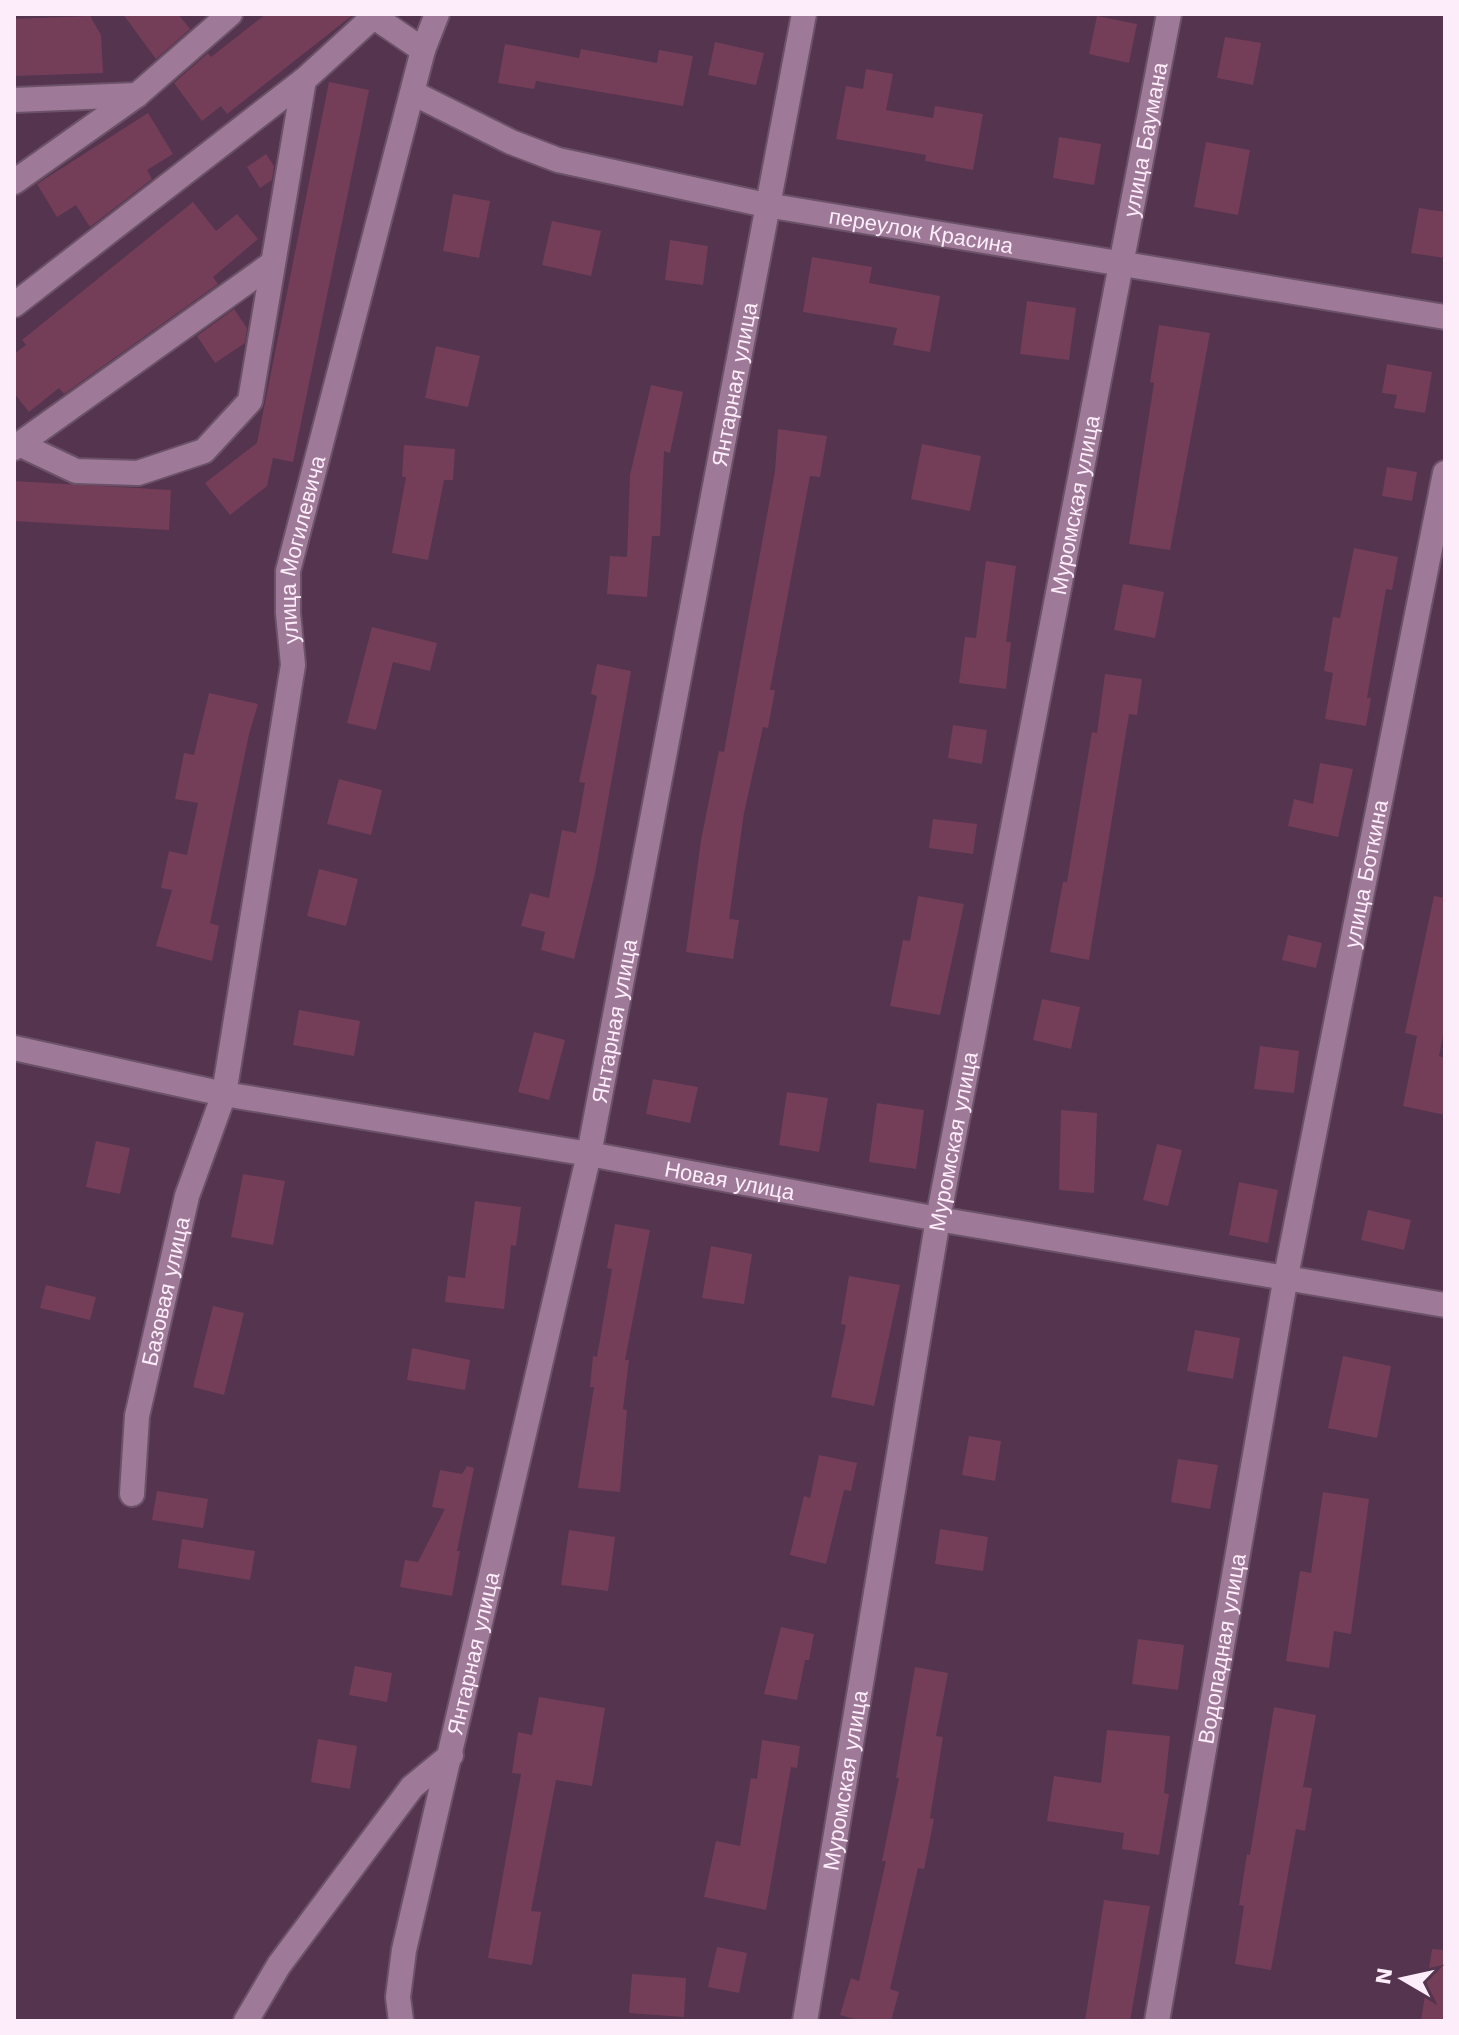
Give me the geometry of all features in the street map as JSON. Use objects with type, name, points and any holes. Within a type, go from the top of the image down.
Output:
[{"type":"street","points":[[14,182],[137,95],[230,14]]},
{"type":"street","name":"улица Могилевича","points":[[224,1094],[293,665],[288,571],[423,50],[437,14]]},
{"type":"street","name":"Янтарная улица","points":[[401,2021],[398,1997],[404,1950],[589,1154],[804,14]]},
{"type":"street","name":"улица Баумана","points":[[1119,263],[1169,14]]},
{"type":"street","points":[[14,305],[304,80],[371,16],[423,50]]},
{"type":"street","points":[[17,446],[76,471],[138,473],[204,451],[250,401],[304,80]]},
{"type":"street","name":"переулок Красина","points":[[413,93],[511,142],[558,160],[766,205],[1445,317]]},
{"type":"street","points":[[14,100],[137,95]]},
{"type":"street","points":[[17,446],[273,263]]},
{"type":"street","name":"Муромская улица","points":[[805,2021],[938,1219],[1119,263]]},
{"type":"street","name":"улица Боткина","points":[[1286,1276],[1445,473]]},
{"type":"street","name":"Новая улица","points":[[14,1048],[224,1094],[589,1154],[938,1219],[1445,1305]]},
{"type":"street","name":"Базовая улица","points":[[132,1494],[137,1416],[180,1225],[187,1196],[224,1094]]},
{"type":"street","name":"Водопадная улица","points":[[1157,2021],[1286,1276]]},
{"type":"street","points":[[246,2021],[279,1965],[412,1787],[451,1755]]},
{"type":"building","points":[[123,14],[178,14],[190,29],[156,59]]},
{"type":"building","points":[[266,14],[354,14],[227,114],[221,106],[202,121],[174,83],[208,53],[211,57]]},
{"type":"building","points":[[90,16],[101,35],[103,73],[14,76],[14,19]]},
{"type":"building","points":[[1097,16],[1137,24],[1129,63],[1089,54]]},
{"type":"building","points":[[1225,37],[1261,43],[1253,85],[1217,78]]},
{"type":"building","points":[[715,42],[764,53],[756,85],[708,75]]},
{"type":"building","points":[[505,44],[579,58],[581,49],[657,63],[659,50],[693,56],[683,106],[536,81],[534,89],[498,83]]},
{"type":"building","points":[[866,69],[893,74],[886,110],[933,118],[935,106],[983,114],[973,170],[925,161],[926,155],[836,139],[846,86],[863,89]]},
{"type":"building","points":[[329,82],[369,90],[293,462],[273,458],[267,486],[230,515],[205,483],[257,443]]},
{"type":"building","points":[[148,113],[173,154],[147,170],[152,179],[90,227],[76,205],[57,217],[37,184]]},
{"type":"building","points":[[1059,137],[1101,144],[1094,185],[1053,178]]},
{"type":"building","points":[[1206,142],[1250,150],[1238,215],[1194,207]]},
{"type":"building","points":[[266,154],[274,166],[272,180],[260,188],[247,167]]},
{"type":"building","points":[[453,194],[490,201],[479,258],[443,251]]},
{"type":"building","points":[[193,202],[216,231],[237,214],[258,239],[213,277],[218,284],[64,394],[59,388],[29,412],[14,393],[14,354],[26,345],[22,340]]},
{"type":"building","points":[[1419,208],[1445,212],[1445,258],[1411,253]]},
{"type":"building","points":[[552,221],[601,231],[591,276],[542,265]]},
{"type":"building","points":[[670,240],[708,246],[703,285],[665,280]]},
{"type":"building","points":[[812,257],[872,267],[869,283],[940,296],[930,352],[893,345],[897,328],[803,312]]},
{"type":"building","points":[[1027,301],[1076,308],[1069,360],[1020,354]]},
{"type":"building","points":[[234,309],[247,328],[245,343],[215,363],[197,336]]},
{"type":"building","points":[[1159,325],[1210,333],[1170,550],[1129,544],[1154,383],[1150,382]]},
{"type":"building","points":[[436,346],[480,356],[468,407],[425,398]]},
{"type":"building","points":[[1387,364],[1432,372],[1425,413],[1394,408],[1397,395],[1382,393]]},
{"type":"building","points":[[651,385],[683,392],[670,453],[664,451],[660,536],[652,536],[647,597],[607,594],[610,556],[627,557],[630,475]]},
{"type":"building","points":[[778,429],[827,436],[820,477],[810,476],[770,690],[775,690],[768,728],[763,727],[744,813],[729,919],[739,920],[733,959],[686,952],[701,840],[719,751],[724,752],[775,471]]},
{"type":"building","points":[[922,444],[981,456],[970,511],[911,499]]},
{"type":"building","points":[[404,445],[455,449],[453,480],[444,480],[428,560],[392,553],[406,477],[402,477]]},
{"type":"building","points":[[1387,467],[1417,472],[1412,501],[1382,496]]},
{"type":"building","points":[[14,481],[171,490],[169,530],[14,521]]},
{"type":"building","points":[[1354,548],[1398,557],[1392,590],[1386,589],[1367,698],[1371,698],[1366,726],[1325,719],[1333,673],[1324,671],[1333,617],[1340,618]]},
{"type":"building","points":[[986,561],[1016,566],[1006,642],[1011,642],[1006,689],[959,683],[965,637],[976,638]]},
{"type":"building","points":[[1123,584],[1164,592],[1155,638],[1114,630]]},
{"type":"building","points":[[372,627],[437,643],[430,671],[393,662],[376,730],[347,723]]},
{"type":"building","points":[[597,664],[631,671],[595,873],[574,959],[541,950],[545,932],[521,926],[530,893],[549,898],[562,830],[576,833],[585,783],[579,782],[597,696],[591,694]]},
{"type":"building","points":[[1105,674],[1142,679],[1137,715],[1129,714],[1089,960],[1050,952],[1063,882],[1067,882],[1092,732],[1097,733]]},
{"type":"building","points":[[209,693],[258,704],[210,923],[219,926],[212,961],[156,946],[172,890],[161,888],[169,851],[187,855],[198,803],[175,799],[184,753],[194,755]]},
{"type":"building","points":[[953,725],[987,730],[982,764],[948,758]]},
{"type":"building","points":[[1320,763],[1353,769],[1338,837],[1288,826],[1294,799],[1313,804]]},
{"type":"building","points":[[339,779],[382,790],[371,835],[327,824]]},
{"type":"building","points":[[933,819],[977,824],[973,854],[929,848]]},
{"type":"building","points":[[319,869],[358,879],[346,926],[307,916]]},
{"type":"building","points":[[918,896],[964,904],[940,1015],[890,1006],[903,940],[910,941]]},
{"type":"building","points":[[1434,896],[1445,898],[1445,1026],[1439,1056],[1445,1058],[1445,1115],[1403,1106],[1417,1036],[1405,1033]]},
{"type":"building","points":[[1288,935],[1322,943],[1316,968],[1282,960]]},
{"type":"building","points":[[1042,999],[1080,1007],[1071,1049],[1033,1040]]},
{"type":"building","points":[[299,1010],[360,1021],[354,1056],[293,1045]]},
{"type":"building","points":[[534,1032],[565,1040],[549,1100],[518,1092]]},
{"type":"building","points":[[1260,1046],[1299,1051],[1294,1093],[1254,1089]]},
{"type":"building","points":[[653,1079],[698,1087],[690,1123],[646,1114]]},
{"type":"building","points":[[787,1092],[828,1098],[819,1152],[779,1145]]},
{"type":"building","points":[[877,1103],[924,1110],[916,1169],[869,1162]]},
{"type":"building","points":[[1061,1110],[1097,1113],[1094,1193],[1059,1190]]},
{"type":"building","points":[[96,1141],[130,1148],[120,1194],[86,1187]]},
{"type":"building","points":[[1157,1144],[1182,1150],[1168,1206],[1143,1200]]},
{"type":"building","points":[[243,1174],[285,1181],[273,1245],[231,1237]]},
{"type":"building","points":[[1239,1182],[1278,1190],[1268,1243],[1229,1235]]},
{"type":"building","points":[[475,1201],[521,1207],[516,1246],[511,1245],[504,1309],[445,1302],[448,1276],[465,1278]]},
{"type":"building","points":[[1368,1210],[1411,1220],[1404,1250],[1361,1240]]},
{"type":"building","points":[[615,1224],[650,1230],[625,1360],[629,1360],[623,1409],[627,1410],[620,1492],[578,1488],[594,1387],[590,1387],[593,1356],[597,1357],[612,1269],[607,1268]]},
{"type":"building","points":[[711,1246],[752,1254],[744,1304],[702,1298]]},
{"type":"building","points":[[849,1276],[900,1285],[874,1406],[831,1397],[846,1325],[841,1324]]},
{"type":"building","points":[[46,1285],[96,1297],[90,1320],[40,1308]]},
{"type":"building","points":[[213,1306],[244,1313],[224,1395],[193,1387]]},
{"type":"building","points":[[1195,1330],[1240,1338],[1233,1379],[1187,1371]]},
{"type":"building","points":[[412,1348],[470,1360],[465,1390],[407,1380]]},
{"type":"building","points":[[1343,1356],[1391,1366],[1377,1438],[1328,1428]]},
{"type":"building","points":[[969,1436],[1001,1441],[995,1481],[962,1475]]},
{"type":"building","points":[[819,1455],[857,1463],[851,1491],[844,1490],[826,1564],[790,1555],[804,1496],[810,1498]]},
{"type":"building","points":[[1178,1459],[1218,1465],[1210,1509],[1171,1502]]},
{"type":"building","points":[[467,1466],[474,1468],[457,1551],[460,1551],[452,1596],[400,1587],[405,1560],[418,1562],[445,1509],[432,1507],[440,1470],[462,1474]]},
{"type":"building","points":[[157,1491],[208,1499],[203,1528],[152,1520]]},
{"type":"building","points":[[1323,1492],[1369,1499],[1351,1634],[1334,1631],[1329,1668],[1286,1661],[1300,1571],[1311,1573]]},
{"type":"building","points":[[940,1529],[988,1537],[983,1571],[935,1564]]},
{"type":"building","points":[[569,1530],[615,1537],[608,1591],[561,1585]]},
{"type":"building","points":[[182,1539],[255,1551],[250,1580],[178,1568]]},
{"type":"building","points":[[781,1627],[814,1634],[797,1700],[764,1694]]},
{"type":"building","points":[[1138,1639],[1184,1645],[1178,1690],[1132,1684]]},
{"type":"building","points":[[355,1666],[392,1673],[387,1702],[349,1695]]},
{"type":"building","points":[[915,1667],[948,1673],[936,1736],[943,1737],[930,1818],[934,1819],[924,1869],[918,1868],[890,1989],[899,1992],[891,2021],[862,2021],[840,2015],[851,1978],[859,1981],[886,1861],[882,1861],[899,1778],[896,1778]]},
{"type":"building","points":[[539,1697],[605,1708],[592,1786],[556,1780],[531,1911],[541,1912],[532,1965],[488,1958],[521,1774],[512,1773],[518,1732],[532,1735]]},
{"type":"building","points":[[1274,1707],[1316,1715],[1303,1787],[1312,1788],[1305,1831],[1296,1829],[1271,1970],[1235,1964],[1244,1906],[1239,1905]]},
{"type":"building","points":[[1107,1730],[1170,1736],[1164,1793],[1169,1794],[1159,1855],[1122,1849],[1124,1833],[1047,1821],[1054,1776],[1101,1783]]},
{"type":"building","points":[[318,1739],[357,1746],[350,1789],[311,1782]]},
{"type":"building","points":[[762,1740],[800,1746],[797,1768],[791,1767],[766,1910],[704,1897],[716,1841],[740,1846],[751,1778],[757,1779]]},
{"type":"building","points":[[1104,1900],[1150,1906],[1130,2021],[1085,2021]]},
{"type":"building","points":[[717,1947],[747,1953],[739,1993],[708,1987]]},
{"type":"building","points":[[1432,1949],[1445,1950],[1445,2021],[1421,2021]]},
{"type":"building","points":[[632,1974],[686,1978],[684,2017],[629,2013]]}]
